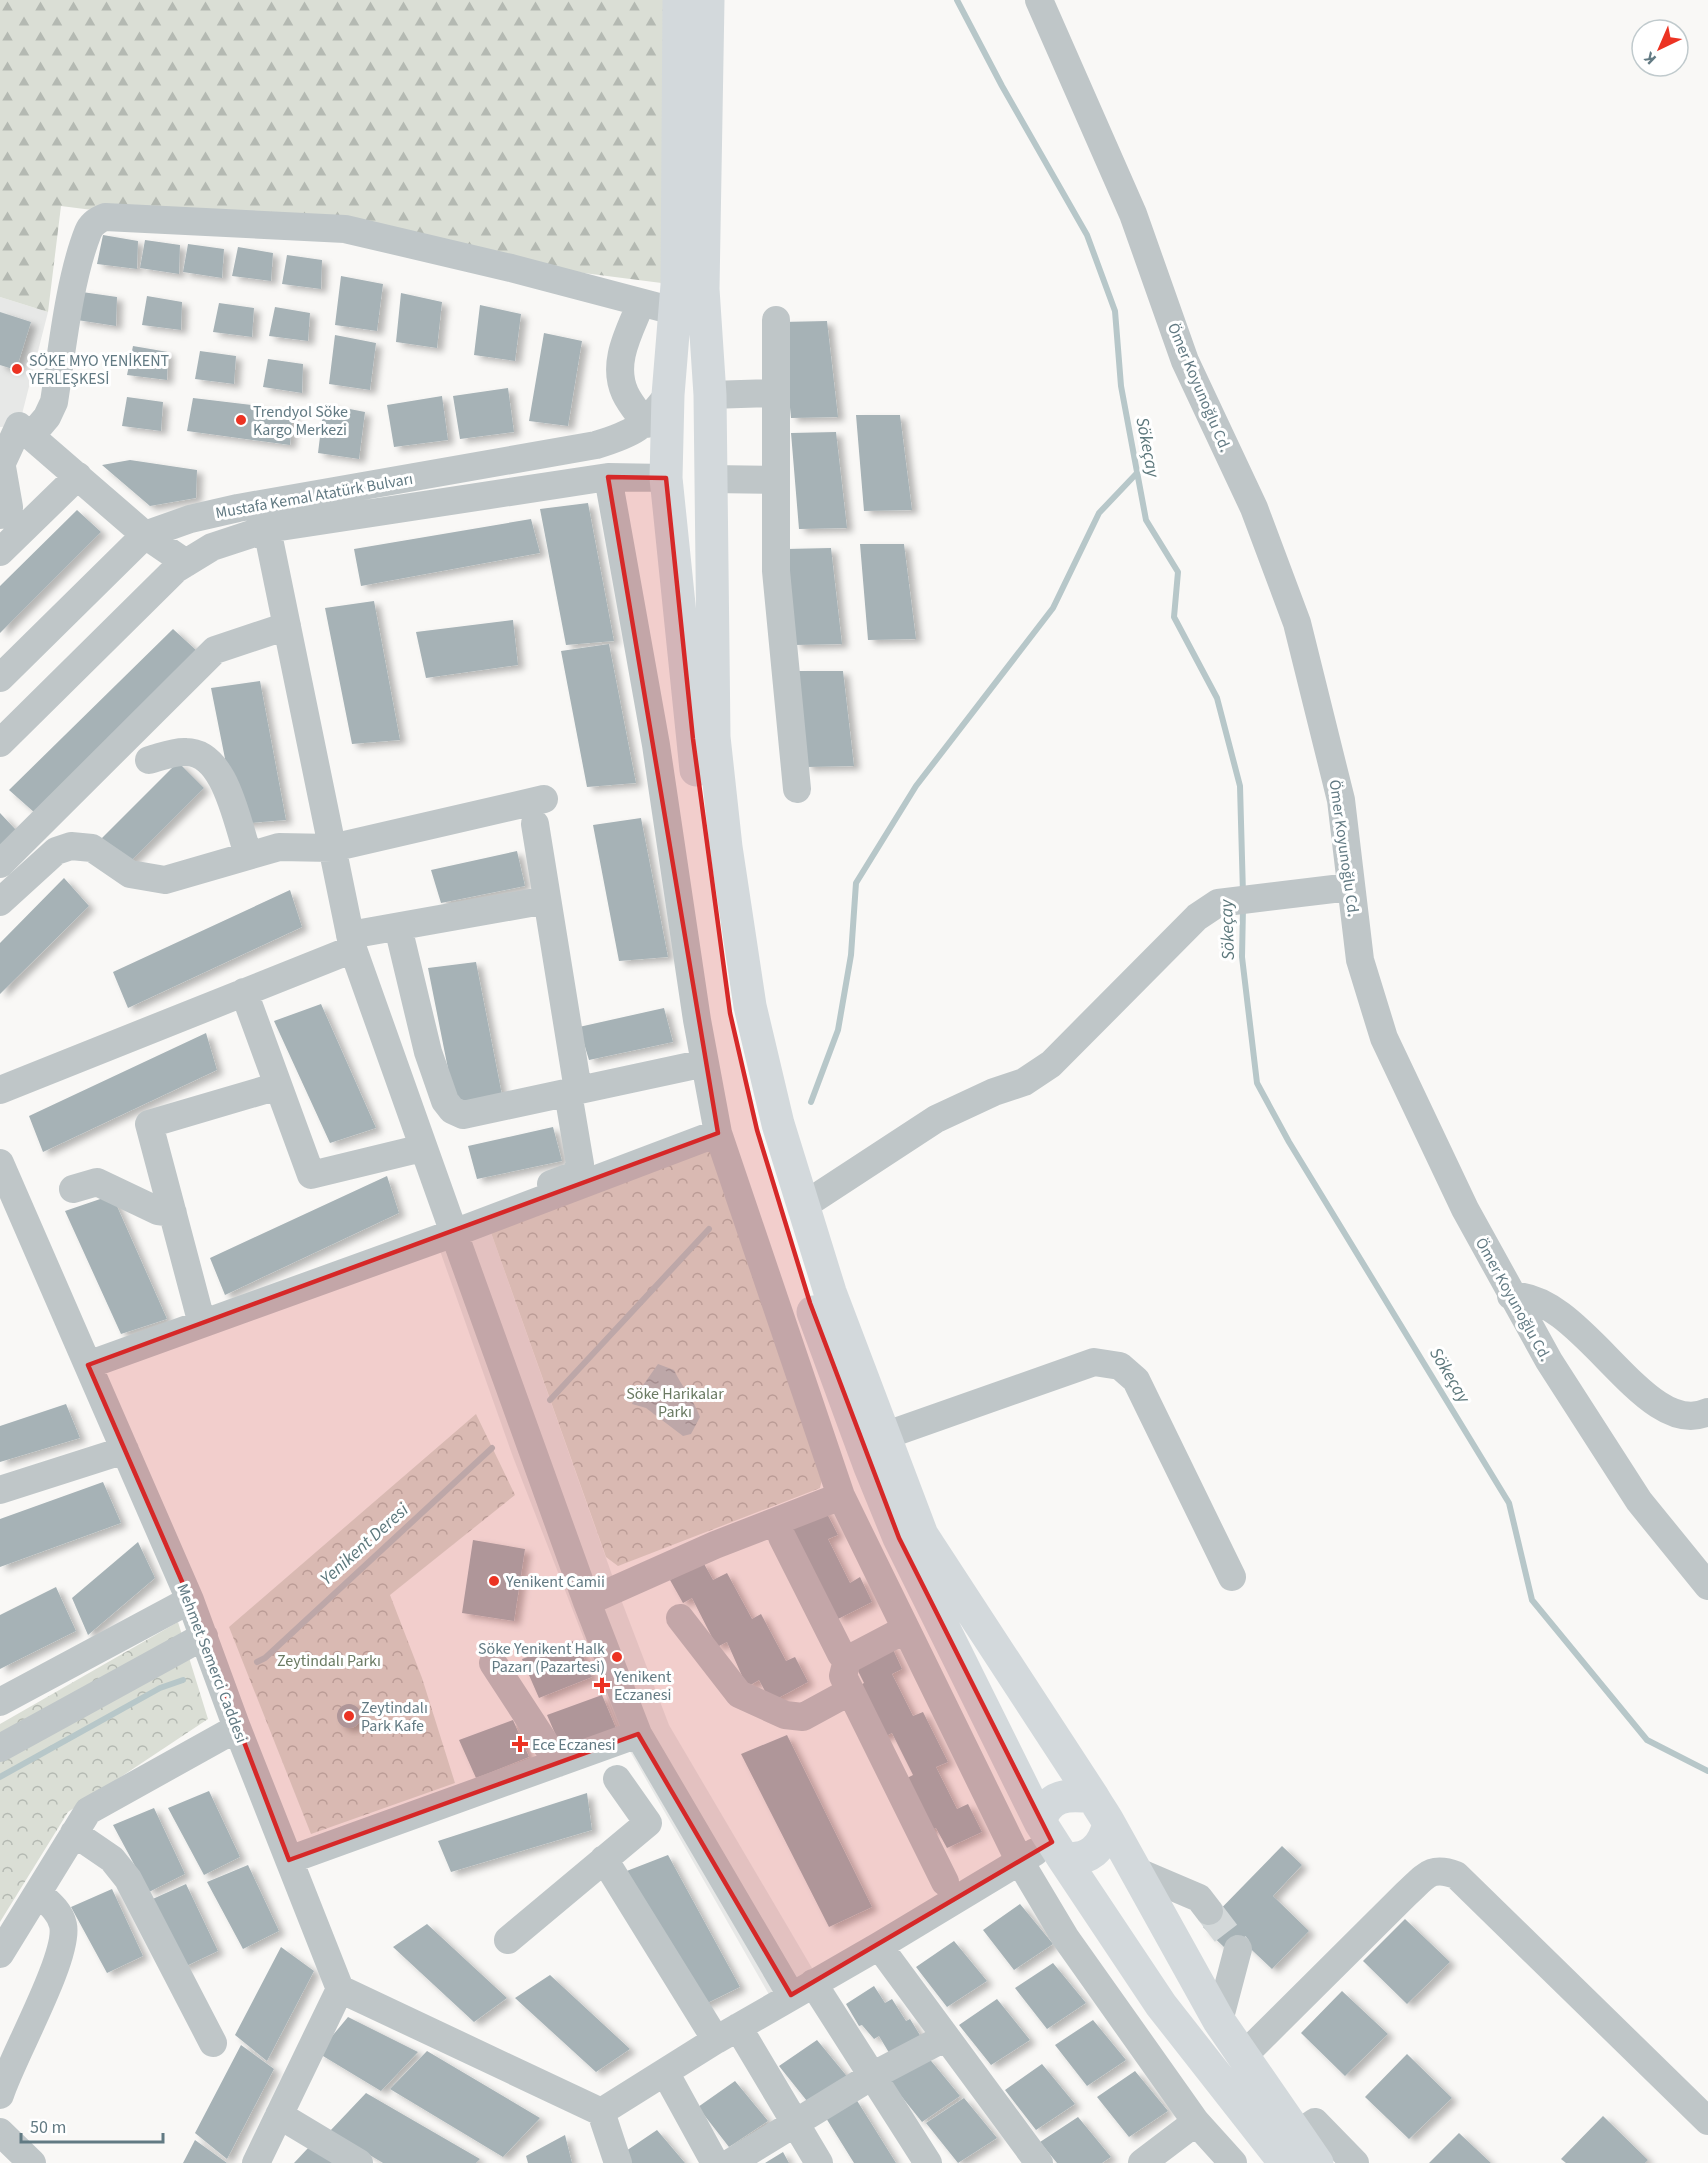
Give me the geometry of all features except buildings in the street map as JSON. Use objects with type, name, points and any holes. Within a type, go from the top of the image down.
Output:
[{"type":"main road","points":[[679,0],[675,311],[668,395],[666,478],[706,845],[730,1014],[757,1130],[810,1303],[891,1518],[1052,1841],[1161,2005],[1290,2149],[1317,2163]]},
{"type":"main road","points":[[708,0],[703,289],[710,395],[714,737],[726,847],[750,1006],[778,1124],[830,1292],[922,1535],[1101,1810],[1138,1872],[1218,2021],[1242,2057],[1290,2149]]},
{"type":"main road","points":[[668,395],[710,395]]},
{"type":"main road","points":[[666,478],[711,479]]},
{"type":"main road","points":[[1052,1841],[1049,1804],[1058,1797],[1069,1794],[1101,1810]]},
{"type":"main road","points":[[1052,1841],[1084,1858],[1093,1853],[1106,1836],[1101,1810]]},
{"type":"street","name":"Ömer Koyunoğlu Cd.","points":[[1039,0],[1059,39],[1134,214],[1185,361],[1254,508],[1297,623],[1341,800],[1360,960],[1384,1038],[1465,1209],[1511,1296],[1549,1361],[1639,1501],[1708,1586]]},
{"type":"street","points":[[0,515],[9,507],[1,467],[17,430],[48,417],[54,402],[71,296],[88,232],[94,223],[105,217],[345,229],[675,311]]},
{"type":"street","points":[[641,303],[621,354],[620,373],[625,394],[646,424]]},
{"type":"street","points":[[776,320],[776,571],[797,789]]},
{"type":"street","points":[[710,395],[775,393]]},
{"type":"street","name":"Mustafa Kemal Atatürk Bulvarı","points":[[0,678],[145,535],[190,519],[238,508],[596,445],[624,436],[646,424],[668,395]]},
{"type":"street","points":[[17,430],[78,476],[145,535],[186,563]]},
{"type":"street","points":[[0,552],[78,476]]},
{"type":"street","points":[[608,477],[656,745],[718,1133],[841,1496],[1019,1860],[1065,1937],[1196,2121],[1233,2163]]},
{"type":"street","name":"Mustafa Kemal Atatürk Bulvarı","points":[[0,743],[176,569],[212,548],[267,529],[608,477],[666,478]]},
{"type":"street","points":[[711,479],[776,480]]},
{"type":"street","points":[[267,529],[352,942],[587,1602],[638,1734],[802,1989],[872,2076],[928,2163]]},
{"type":"street","points":[[0,864],[214,650],[287,626]]},
{"type":"street","points":[[149,760],[183,751],[197,753],[210,761],[220,773],[248,854]]},
{"type":"street","points":[[0,902],[56,851],[71,846],[92,848],[120,869],[141,877],[158,879],[248,854],[279,848],[332,848],[539,811],[547,900],[573,1091],[579,1169],[575,1175],[510,1198]]},
{"type":"street","points":[[803,1206],[936,1119],[994,1092],[1024,1082],[1051,1064],[1154,958],[1197,917],[1218,903],[1350,887]]},
{"type":"street","points":[[0,1090],[244,992],[352,942],[398,927],[547,900]]},
{"type":"street","points":[[398,927],[428,1052],[448,1106],[463,1115],[705,1063]]},
{"type":"street","points":[[244,992],[311,1175],[410,1151]]},
{"type":"street","points":[[202,1324],[149,1124],[278,1086]]},
{"type":"street","points":[[88,1365],[454,1233],[718,1133]]},
{"type":"street","name":"Mehmet Semerci Caddesi","points":[[0,1163],[8,1201],[88,1365],[190,1600],[237,1728],[340,1989]]},
{"type":"street","points":[[73,1189],[97,1182],[158,1211],[172,1213]]},
{"type":"street","points":[[1511,1296],[1526,1295],[1543,1303],[1597,1345],[1646,1397],[1661,1407],[1684,1416],[1708,1412]]},
{"type":"street","points":[[884,1436],[1094,1362],[1120,1366],[1136,1380],[1232,1577]]},
{"type":"street","points":[[0,1490],[125,1450]]},
{"type":"street","points":[[587,1602],[715,1545],[841,1496]]},
{"type":"street","points":[[782,1537],[841,1654],[847,1660]]},
{"type":"street","points":[[0,1702],[190,1600]]},
{"type":"street","points":[[680,1618],[740,1694],[785,1715],[803,1717],[849,1692]]},
{"type":"street","points":[[906,1629],[847,1660],[843,1676],[945,1882]]},
{"type":"street","points":[[0,1748],[204,1636]]},
{"type":"street","points":[[493,1663],[558,1763]]},
{"type":"street","points":[[0,1954],[88,1811],[237,1728]]},
{"type":"street","points":[[289,1860],[638,1734]]},
{"type":"street","points":[[508,1940],[648,1823],[617,1779]]},
{"type":"street","points":[[74,1833],[112,1858],[128,1879],[213,2043]]},
{"type":"street","points":[[601,2112],[727,2033],[879,1946],[1052,1841]]},
{"type":"street","points":[[604,1859],[727,2033],[795,2124],[819,2163]]},
{"type":"street","points":[[1242,2057],[1406,1894],[1431,1872],[1444,1870],[1456,1875],[1708,2121]]},
{"type":"street","points":[[1138,1872],[1199,1898],[1209,1911]]},
{"type":"street","points":[[0,2095],[60,1954],[64,1926],[55,1908],[38,1893]]},
{"type":"street","points":[[879,1946],[1039,2163]]},
{"type":"street","points":[[1218,2021],[1239,1949]]},
{"type":"street","points":[[256,2163],[340,1989],[601,2112],[618,2163]]},
{"type":"street","points":[[730,2163],[872,2076],[946,2037]]},
{"type":"street","points":[[665,2072],[715,2163]]},
{"type":"street","points":[[279,2115],[359,2163]]},
{"type":"street","points":[[1142,2163],[1196,2121]]},
{"type":"street","points":[[1290,2149],[1315,2122],[1355,2163]]},
{"type":"street","points":[[0,2132],[32,2163]]},
{"type":"highlighted area","points":[[608,477],[666,478],[693,739],[730,1013],[757,1130],[810,1303],[899,1538],[1052,1842],[791,1995],[638,1734],[289,1860],[190,1600],[88,1365],[718,1133]]},
{"type":"shaded area","name":"SÖKE MYO YENİKENT YERLEŞKESİ","points":[[0,297],[48,312],[19,426],[0,427]]},
{"type":"shaded area","name":"Söke Yenikent Halk Pazarı (Pazartesi)","points":[[489,1227],[617,1589],[669,1725],[819,1980],[775,2005],[623,1739],[513,1457],[439,1248]]},
{"type":"green space","points":[[0,0],[679,0],[677,285],[61,206],[48,312],[0,297]]},
{"type":"green space","name":"Söke Harikalar Parkı","points":[[709,1148],[824,1471],[820,1488],[618,1566],[606,1557],[489,1227]]},
{"type":"green space","name":"Zeytindalı Parkı","points":[[476,1414],[515,1495],[390,1595],[422,1678],[455,1783],[311,1834],[229,1627]]},
{"type":"green space","points":[[178,1622],[208,1719],[68,1812],[0,1922],[0,1724]]},
{"type":"water","points":[[658,1364],[674,1370],[700,1417],[691,1434],[683,1436],[646,1408],[632,1404]]},
{"type":"waterway","name":"Sökeçay","points":[[957,0],[1002,86],[1087,235],[1115,311],[1121,386],[1146,520],[1178,572],[1174,617],[1217,698],[1240,786],[1243,894]]},
{"type":"waterway","points":[[811,1102],[838,1030],[851,955],[856,883],[916,786],[1053,608],[1099,513],[1137,473]]},
{"type":"waterway","name":"Sökeçay","points":[[1243,907],[1242,957],[1257,1083],[1289,1142],[1509,1503],[1532,1600],[1647,1740],[1708,1771]]},
{"type":"waterway","points":[[550,1400],[709,1229]]},
{"type":"waterway","name":"Yenikent Deresi","points":[[257,1662],[265,1658],[492,1448]]},
{"type":"waterway","name":"Yenikent Deresi","points":[[0,1777],[160,1688],[183,1680]]},
{"type":"tunnel","points":[[1209,1911],[1238,1949]]},
{"type":"place","name":"SÖKE MYO YENİKENT YERLEŞKESİ","points":[[17,369]]},
{"type":"place","name":"Trendyol Söke Kargo Merkezi","points":[[241,420]]},
{"type":"place","name":"Yenikent Camii","points":[[494,1581]]},
{"type":"place","name":"Söke Yenikent Halk Pazarı (Pazartesi)","points":[[617,1657]]},
{"type":"place","name":"Yenikent Eczanesi","points":[[602,1685]]},
{"type":"place","name":"Zeytindalı Park Kafe","points":[[349,1716]]},
{"type":"place","name":"Ece Eczanesi","points":[[520,1744]]}]
